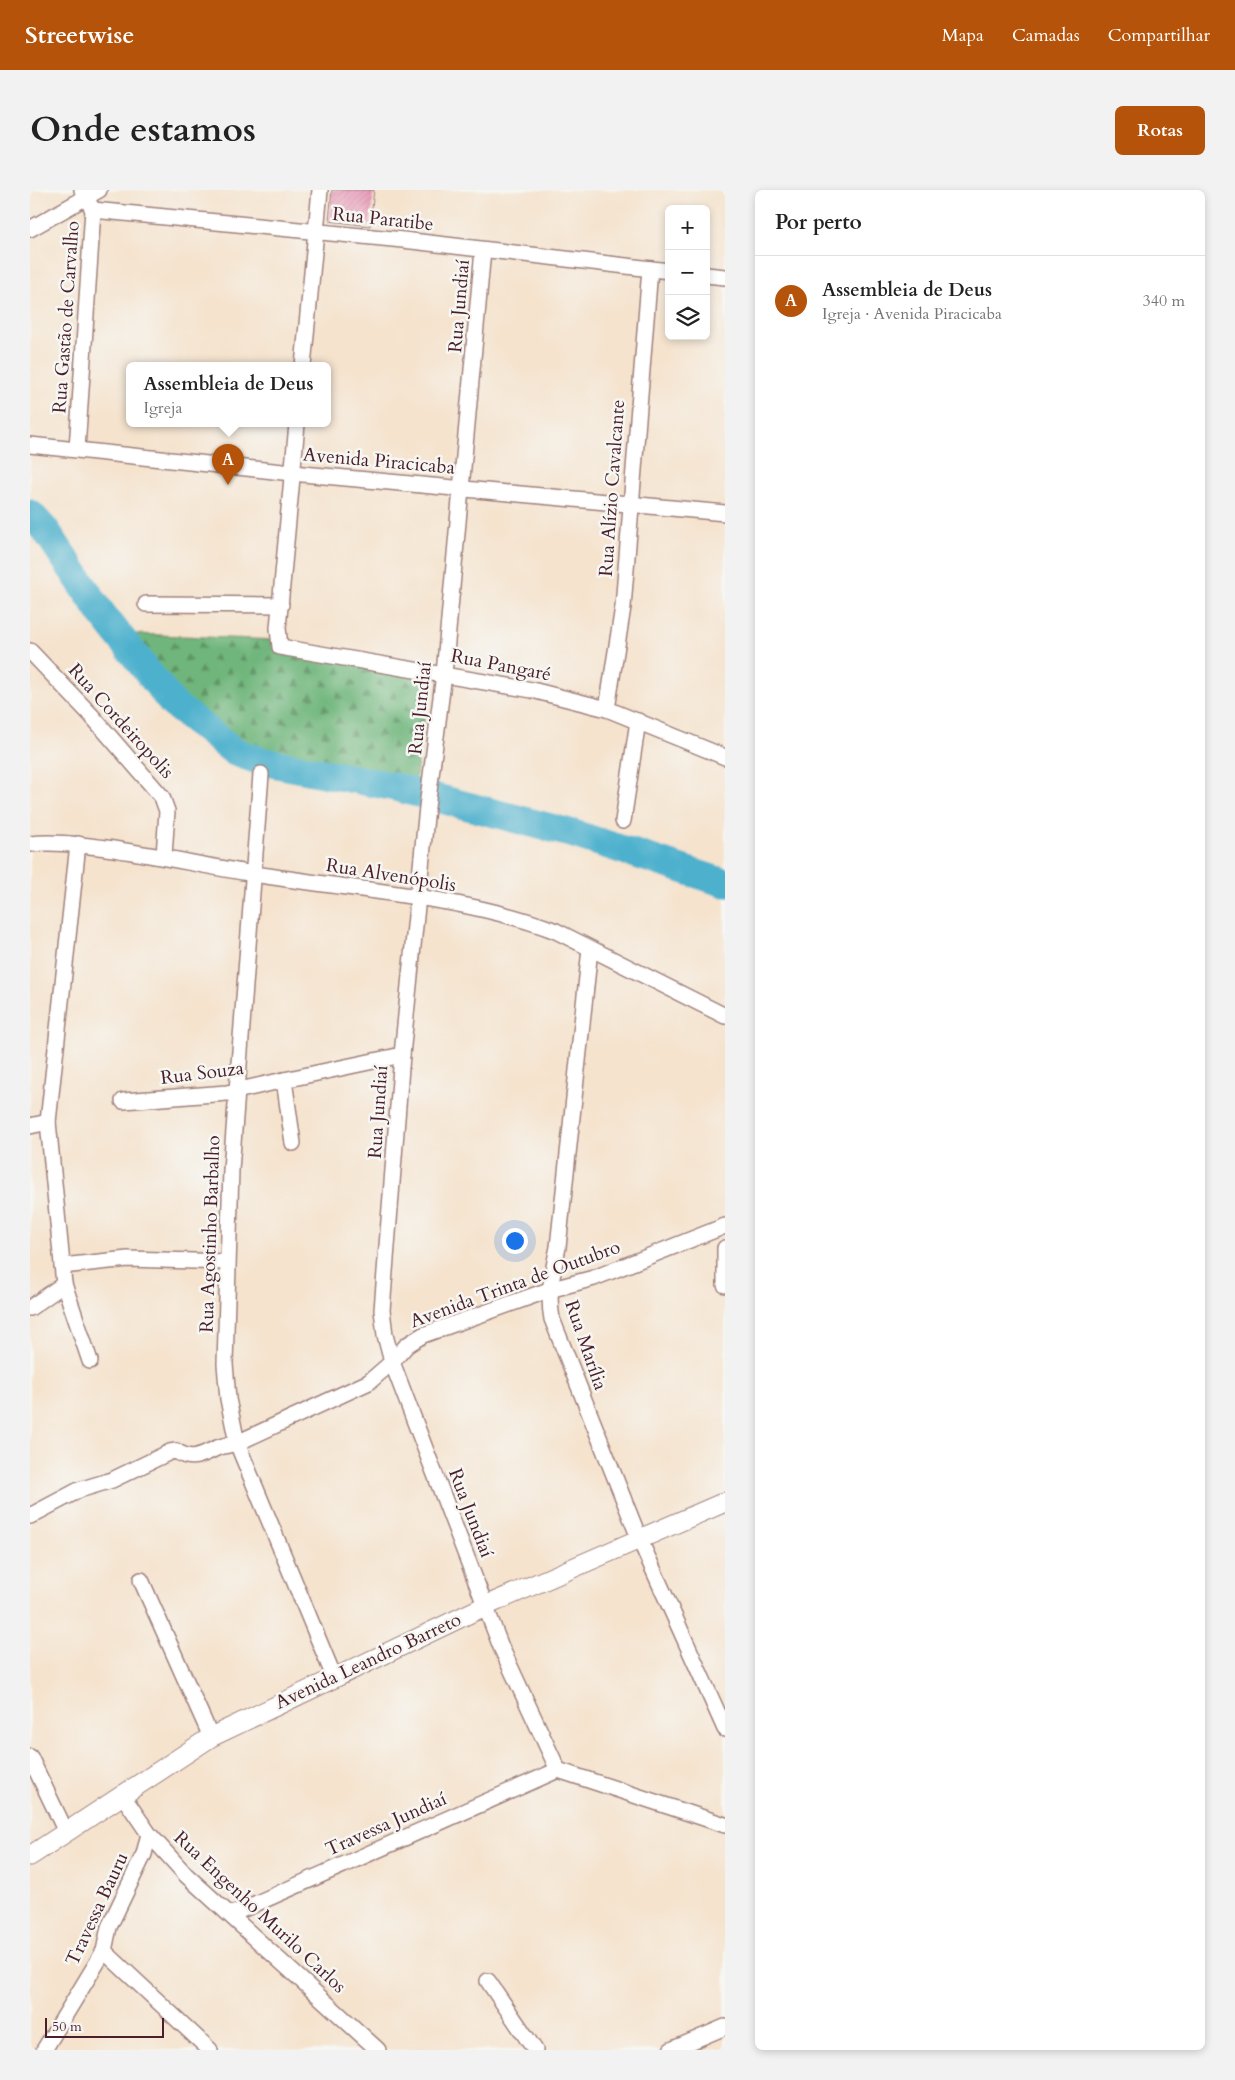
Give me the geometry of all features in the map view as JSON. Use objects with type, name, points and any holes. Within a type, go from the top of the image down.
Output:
[{"type":"main road","name":"Avenida Leandro Barreto","points":[[30,1856],[124,1796],[211,1737],[485,1606],[725,1502]]},
{"type":"street","points":[[303,362],[320,190]]},
{"type":"street","points":[[30,229],[90,197]]},
{"type":"street","name":"Rua Paratibe","points":[[90,197],[316,232],[665,271]]},
{"type":"street","name":"Rua Gastão de Carvalho","points":[[77,449],[90,197]]},
{"type":"street","name":"Rua Jundiaí","points":[[484,250],[463,488],[444,674],[432,780],[427,807],[402,1055],[382,1310],[385,1336],[392,1362],[485,1606],[501,1647],[558,1770]]},
{"type":"street","name":"Rua Alízio Cavalcante","points":[[607,709],[623,607],[629,505],[650,269]]},
{"type":"street","points":[[710,275],[725,277]]},
{"type":"street","points":[[146,604],[281,605],[297,427]]},
{"type":"street","name":"Avenida Piracicaba","points":[[30,444],[292,473],[725,513]]},
{"type":"street","name":"Rua Pangaré","points":[[281,605],[278,643],[284,648],[532,690],[607,709],[725,757]]},
{"type":"street","name":"Rua Cordeiropolis","points":[[30,651],[91,715],[162,796],[166,811],[164,856]]},
{"type":"street","points":[[623,821],[638,721]]},
{"type":"street","name":"Rua Agostinho Barbalho","points":[[261,774],[237,1091],[227,1262],[225,1364],[228,1399],[238,1443],[334,1677]]},
{"type":"street","name":"Rua Alvenópolis","points":[[30,844],[78,844],[164,856],[253,874],[419,898],[528,920],[556,931],[725,1016]]},
{"type":"street","points":[[78,844],[48,1122],[64,1284],[90,1361]]},
{"type":"street","name":"Rua Marília","points":[[590,949],[558,1247],[549,1290],[552,1319],[639,1538],[725,1729]]},
{"type":"street","name":"Rua Souza","points":[[124,1101],[237,1091],[402,1055]]},
{"type":"street","points":[[284,1080],[293,1143]]},
{"type":"street","points":[[30,1126],[48,1122]]},
{"type":"street","name":"Avenida Trinta de Outubro","points":[[30,1516],[79,1490],[112,1480],[170,1452],[176,1451],[184,1456],[196,1458],[218,1448],[238,1443],[369,1382],[392,1362],[407,1345],[423,1336],[549,1290],[594,1278],[725,1226]]},
{"type":"street","points":[[725,1248],[725,1285]]},
{"type":"street","points":[[62,1266],[128,1259],[227,1262]]},
{"type":"street","points":[[30,1308],[64,1284]]},
{"type":"street","points":[[141,1580],[211,1737]]},
{"type":"street","points":[[30,1758],[66,1832]]},
{"type":"street","points":[[558,1770],[725,1825]]},
{"type":"street","name":"Travessa Jundiaí","points":[[230,1915],[558,1770]]},
{"type":"street","name":"Rua Engenho Murilo Carlos","points":[[124,1796],[149,1834],[186,1875],[378,2050]]},
{"type":"street","name":"Travessa Bauru","points":[[44,2050],[104,1951],[109,1927],[144,1854],[149,1834]]},
{"type":"street","points":[[104,1951],[210,2050]]},
{"type":"street","points":[[488,1981],[535,2050]]},
{"type":"street","points":[[671,2050],[725,2026]]},
{"type":"green space","points":[[135,634],[276,640],[431,676],[415,782],[261,761],[183,696]]},
{"type":"building","points":[[332,190],[374,190],[370,226],[329,221]]},
{"type":"waterway","points":[[30,514],[47,532],[102,614],[173,704],[235,752],[261,761],[395,787],[574,834],[725,883]]},
{"type":"place","name":"Assembleia de Deus","points":[[228,485]]}]
